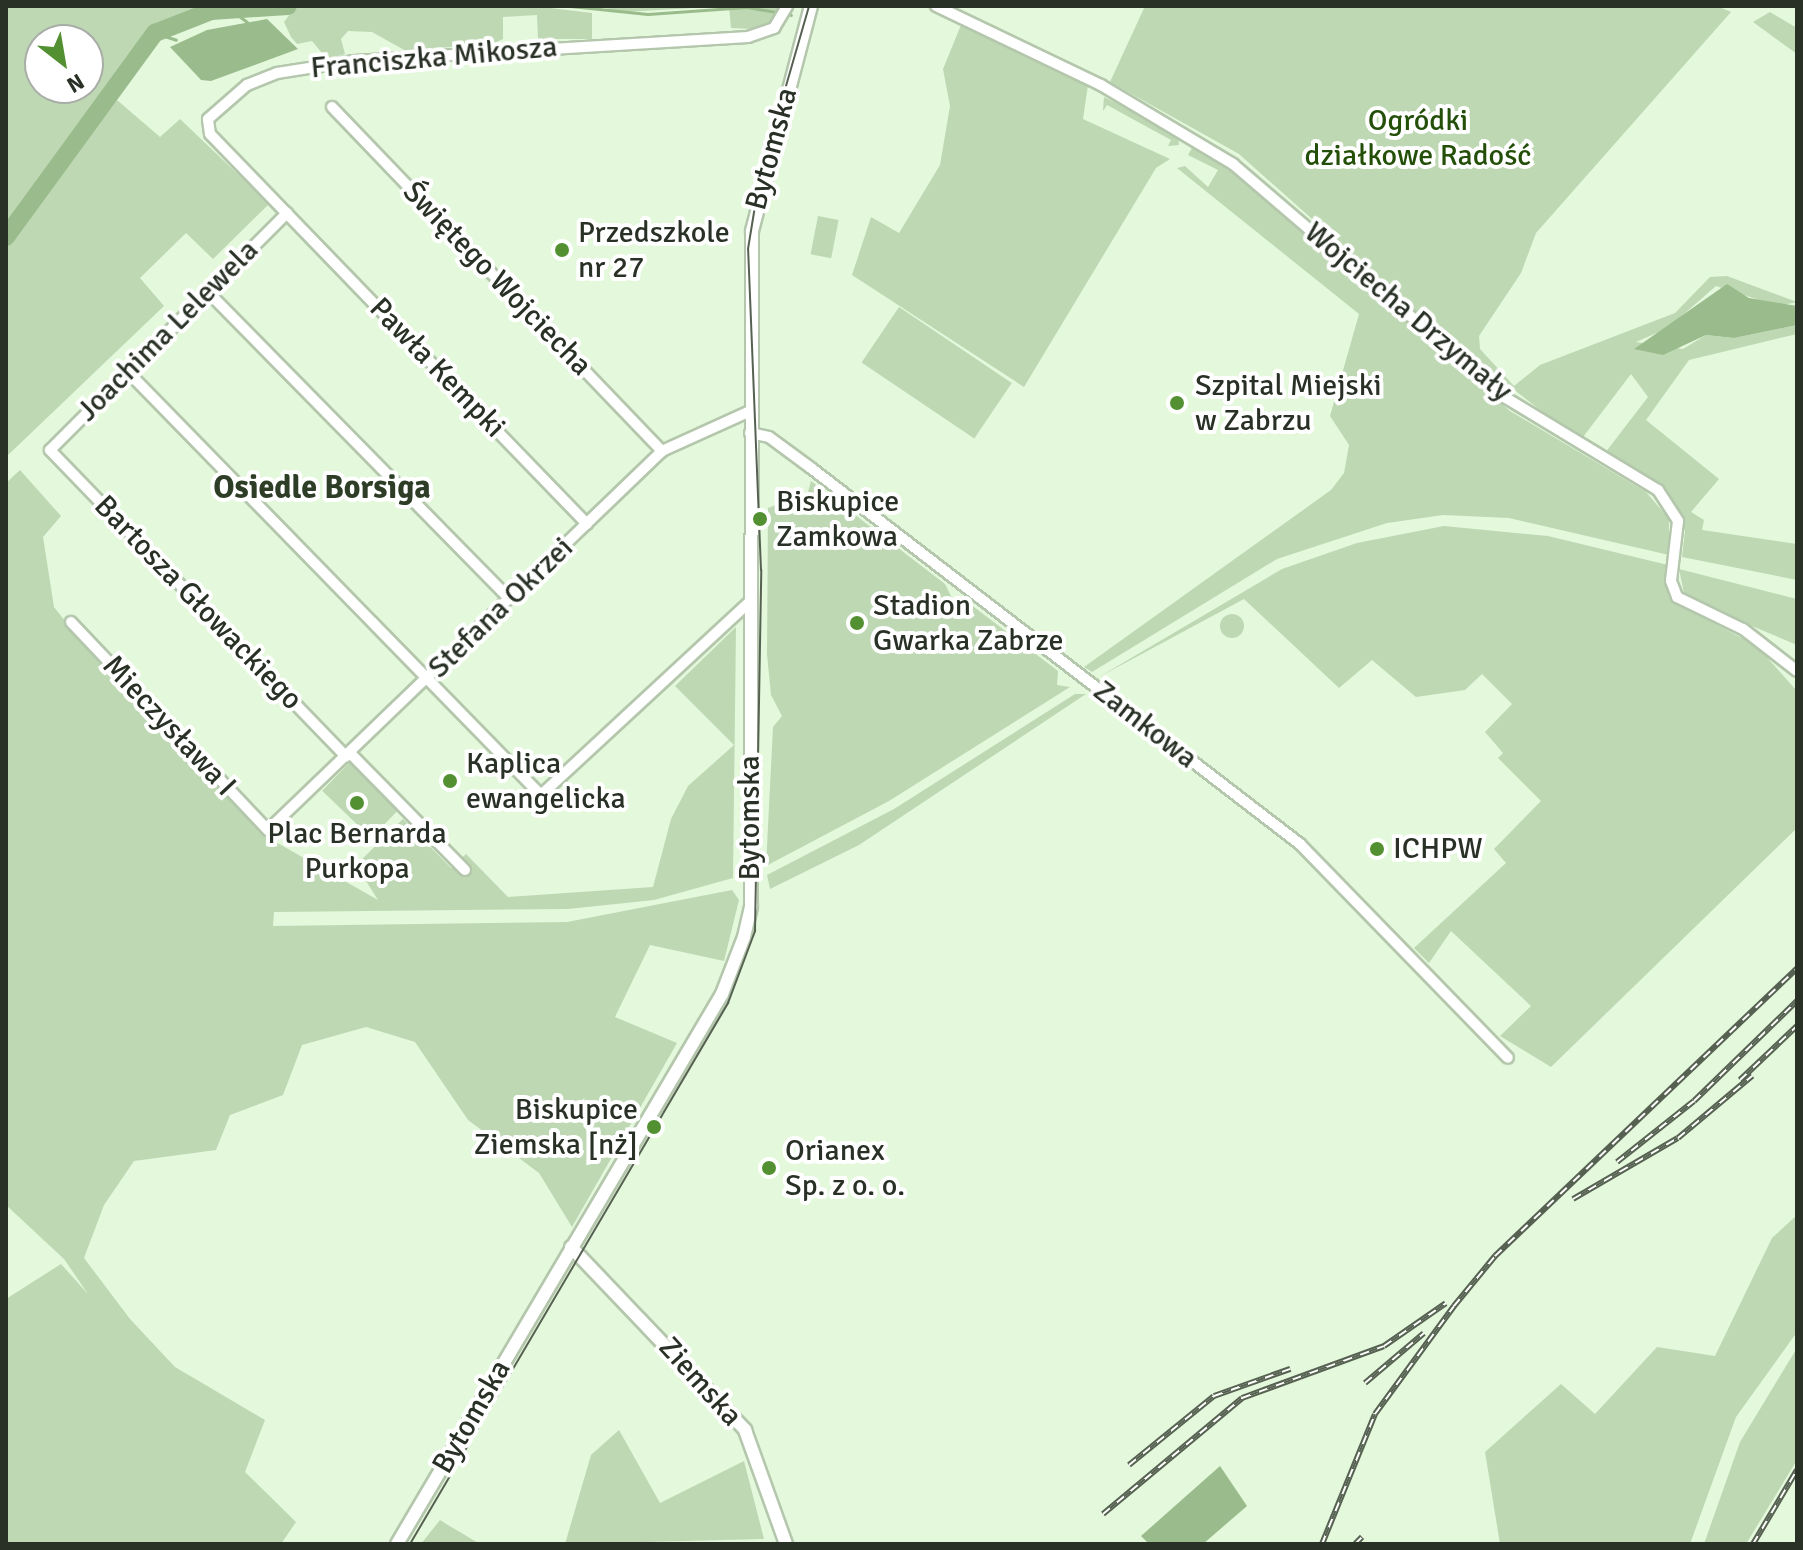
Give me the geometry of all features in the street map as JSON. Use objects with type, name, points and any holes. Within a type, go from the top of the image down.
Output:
[{"type":"street","name":"Franciszka Mikosza","points":[[287,213],[206,127],[247,85],[354,61],[748,37],[774,28],[787,6]]},
{"type":"street","name":"Bytomska","points":[[397,1544],[722,994],[744,937],[750,889],[748,603],[754,212],[811,6]]},
{"type":"street","name":"Wojciecha Drzymały","points":[[936,6],[1101,85],[1233,164],[1506,398],[1658,490],[1678,521],[1671,581],[1677,597],[1743,629],[1797,671]]},
{"type":"street","name":"Świętego Wojciecha","points":[[332,107],[662,451]]},
{"type":"street","name":"Joachima Lelewela","points":[[50,450],[287,213]]},
{"type":"street","name":"Pawła Kempki","points":[[287,213],[587,524]]},
{"type":"street","points":[[208,292],[509,598]]},
{"type":"street","points":[[128,372],[541,795],[748,603]]},
{"type":"street","name":"Stefana Okrzei","points":[[268,830],[662,451],[750,411]]},
{"type":"street","name":"Zamkowa","points":[[750,433],[769,437],[811,468],[1300,844],[1508,1058]]},
{"type":"street","name":"Bartosza Głowackiego","points":[[50,450],[348,754]]},
{"type":"street","name":"Mieczysława I","points":[[71,622],[268,830]]},
{"type":"street","points":[[348,754],[465,870]]},
{"type":"street","name":"Ziemska","points":[[571,1247],[745,1430],[786,1544]]},
{"type":"green space","points":[[6,6],[209,6],[150,32],[104,94],[104,24],[24,24],[24,104],[97,104],[6,226]]},
{"type":"green space","points":[[296,6],[534,6],[592,13],[592,39],[538,39],[537,15],[503,17],[503,39],[495,43],[406,51],[372,32],[348,31],[341,39],[345,54],[327,59],[312,41],[297,44],[291,37],[284,22]]},
{"type":"green space","points":[[596,6],[729,6],[624,12]]},
{"type":"green space","points":[[729,6],[782,6],[770,23],[753,29],[731,28]]},
{"type":"green space","name":"Ogródki działkowe Radość","points":[[1145,6],[1717,6],[1731,12],[1536,233],[1521,273],[1479,336],[1480,349],[1514,386],[1540,365],[1675,313],[1710,277],[1727,276],[1797,302],[1778,306],[1716,286],[1668,328],[1636,342],[1683,349],[1706,335],[1734,338],[1797,325],[1797,334],[1689,360],[1646,420],[1719,479],[1691,512],[1704,520],[1702,530],[1797,544],[1797,580],[1682,557],[1685,531],[1665,488],[1605,453],[1648,397],[1631,374],[1580,441],[1431,325],[1239,154],[1110,82]]},
{"type":"green space","points":[[1770,12],[1797,28],[1797,54],[1753,22]]},
{"type":"green space","points":[[961,25],[1088,85],[1083,119],[1170,159],[1156,168],[1024,387],[852,275],[871,217],[899,233],[940,165],[950,106],[943,69]]},
{"type":"green space","points":[[1104,97],[1178,133],[1179,145],[1168,146],[1171,140],[1107,105],[1103,111]]},
{"type":"green space","points":[[117,100],[160,137],[180,119],[269,204],[213,259],[186,233],[140,278],[164,306],[6,457],[6,247]]},
{"type":"green space","points":[[1193,146],[1247,183],[1510,411],[1646,492],[1669,519],[1669,555],[1509,518],[1443,515],[1387,523],[1277,559],[1092,672],[1084,667],[1331,490],[1344,473],[1349,445],[1330,416],[1359,314],[1177,168],[1185,166],[1208,187],[1218,170],[1188,155]]},
{"type":"green space","points":[[818,216],[839,220],[831,258],[811,254]]},
{"type":"green space","points":[[899,307],[1012,383],[974,439],[862,363]]},
{"type":"green space","points":[[20,470],[61,516],[43,537],[54,607],[69,626],[274,841],[378,900],[356,865],[403,819],[451,868],[466,854],[508,897],[653,887],[671,819],[688,786],[734,745],[675,686],[736,627],[733,878],[654,900],[568,909],[274,912],[273,926],[567,922],[732,890],[739,900],[724,961],[650,945],[615,1017],[677,1043],[572,1227],[539,1173],[468,1120],[415,1042],[366,1027],[302,1045],[283,1095],[230,1115],[216,1150],[134,1161],[104,1205],[84,1258],[130,1319],[175,1367],[265,1420],[245,1472],[296,1522],[281,1544],[6,1544],[6,1299],[61,1264],[88,1294],[64,1259],[6,1205],[6,483]]},
{"type":"green space","points":[[811,481],[945,584],[956,606],[970,604],[1058,671],[1057,685],[1070,687],[889,801],[766,866],[773,727],[782,716],[771,695],[767,654],[768,508],[808,492]]},
{"type":"green space","points":[[1444,526],[1548,536],[1668,565],[1674,602],[1757,646],[1797,691],[1797,828],[1551,1067],[1500,1036],[1531,1006],[1451,931],[1429,963],[1414,948],[1506,863],[1494,849],[1541,801],[1498,758],[1503,753],[1485,732],[1512,704],[1482,674],[1465,690],[1416,697],[1372,660],[1339,688],[1244,599],[1099,677],[1282,569],[1357,543]]},
{"type":"green space","points":[[1679,569],[1797,599],[1797,645],[1685,598]]},
{"type":"green space","points":[[1232,614],[1241,617],[1244,626],[1241,635],[1232,638],[1223,635],[1220,626],[1223,617]]},
{"type":"green space","points":[[1075,694],[1086,694],[859,845],[770,889],[767,875],[894,809]]},
{"type":"green space","name":"Plac Bernarda Purkopa","points":[[350,762],[399,809],[371,838],[322,791]]},
{"type":"green space","points":[[1797,1215],[1797,1332],[1736,1417],[1690,1544],[1500,1544],[1485,1452],[1561,1384],[1595,1414],[1657,1347],[1715,1356],[1772,1238]]},
{"type":"green space","points":[[1797,1348],[1797,1460],[1746,1544],[1704,1544],[1740,1442]]},
{"type":"green space","points":[[619,1430],[660,1503],[744,1461],[764,1539],[565,1544],[591,1455]]},
{"type":"green space","points":[[440,1520],[448,1525],[480,1544],[421,1544]]},
{"type":"shaded area","points":[[267,19],[298,49],[211,81],[201,80],[170,47],[207,30]]},
{"type":"shaded area","points":[[1727,284],[1749,298],[1797,306],[1797,325],[1734,338],[1706,335],[1663,355],[1634,349]]},
{"type":"shaded area","points":[[1220,1466],[1247,1506],[1203,1544],[1149,1544],[1141,1536]]},
{"type":"waterway","points":[[6,237],[155,33],[211,11],[288,6]]},
{"type":"waterway","points":[[570,6],[648,14],[747,7],[781,13]]},
{"type":"waterway","points":[[231,10],[247,22]]},
{"type":"waterway","points":[[155,33],[176,40]]},
{"type":"tram line","points":[[410,1544],[728,1003],[755,931],[761,570],[748,249],[760,176],[809,6]]},
{"type":"railway","points":[[1322,1544],[1375,1414],[1454,1306],[1495,1256],[1797,968]]},
{"type":"railway","points":[[1617,1162],[1694,1101],[1797,1001]]},
{"type":"railway","points":[[1740,1080],[1797,1026]]},
{"type":"railway","points":[[1573,1199],[1678,1138],[1752,1076]]},
{"type":"railway","points":[[1103,1514],[1242,1398],[1384,1346],[1446,1303]]},
{"type":"railway","points":[[1365,1383],[1424,1333]]},
{"type":"railway","points":[[1129,1465],[1214,1396],[1290,1369]]},
{"type":"railway","points":[[1753,1544],[1797,1470]]},
{"type":"railway","points":[[1355,1544],[1362,1537]]},
{"type":"place","name":"Przedszkole nr 27","points":[[562,250]]},
{"type":"place","name":"Szpital Miejski w Zabrzu","points":[[1177,403]]},
{"type":"place","name":"Biskupice Zamkowa","points":[[760,519]]},
{"type":"place","name":"Stadion Gwarka Zabrze","points":[[857,623]]},
{"type":"place","name":"Kaplica ewangelicka","points":[[450,781]]},
{"type":"place","name":"Plac Bernarda Purkopa","points":[[357,803]]},
{"type":"place","name":"ICHPW","points":[[1377,849]]},
{"type":"place","name":"Biskupice Ziemska [nż]","points":[[654,1127]]},
{"type":"place","name":"Orianex Sp. z o. o.","points":[[769,1168]]},
{"type":"district","name":"Osiedle Borsiga","points":[[322,488]]}]
